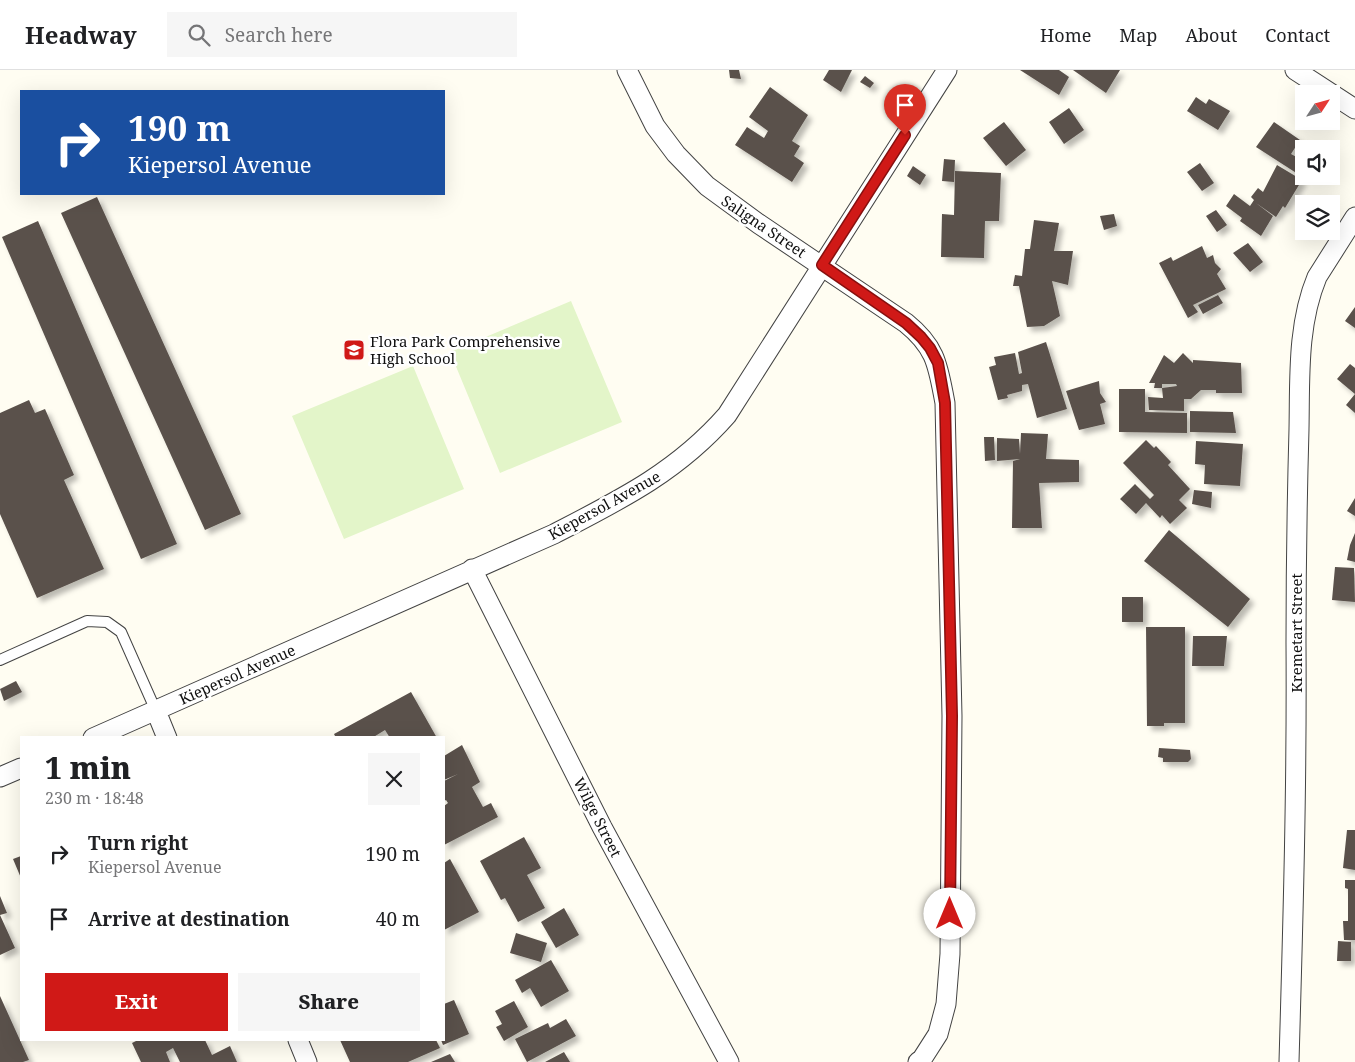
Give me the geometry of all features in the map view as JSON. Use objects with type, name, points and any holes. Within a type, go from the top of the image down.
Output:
[{"type":"street","name":"Saligna Street","points":[[627,70],[654,126],[676,154],[707,186],[759,224],[906,323],[918,333],[930,348],[938,363],[945,403],[952,716],[950,954],[946,1004],[938,1034],[922,1059],[918,1062]]},
{"type":"street","name":"Kiepersol Avenue","points":[[98,736],[554,534],[618,501],[686,456],[727,415],[947,70]]},
{"type":"street","points":[[1295,70],[1355,110]]},
{"type":"street","name":"Kremetart Street","points":[[1289,1062],[1295,880],[1297,731],[1296,541],[1301,354],[1313,286],[1355,217]]},
{"type":"street","name":"Wilge Street","points":[[472,569],[598,818],[730,1062]]},
{"type":"street","points":[[156,710],[166,736]]},
{"type":"street","points":[[0,777],[20,768]]},
{"type":"street","points":[[298,1041],[307,1062]]},
{"type":"lane","points":[[0,660],[88,622],[107,622],[121,632],[156,710]]},
{"type":"green space","points":[[571,301],[622,422],[500,473],[450,352]]},
{"type":"green space","points":[[413,366],[464,489],[344,539],[292,416]]},
{"type":"building","points":[[729,70],[739,70],[741,79],[730,78]]},
{"type":"building","points":[[829,70],[852,70],[841,92],[823,80]]},
{"type":"building","points":[[1020,70],[1059,70],[1069,77],[1059,95]]},
{"type":"building","points":[[1073,70],[1120,70],[1106,93]]},
{"type":"building","points":[[865,76],[874,83],[870,88],[860,82]]},
{"type":"building","points":[[770,87],[808,115],[792,141],[800,146],[794,156],[804,163],[792,182],[735,145],[747,127],[764,138],[768,131],[749,117]]},
{"type":"building","points":[[1196,97],[1206,104],[1209,99],[1230,111],[1218,130],[1187,111]]},
{"type":"building","points":[[1069,108],[1084,130],[1064,144],[1049,122]]},
{"type":"building","points":[[1004,122],[1026,150],[1006,166],[983,138]]},
{"type":"building","points":[[1274,122],[1300,140],[1295,140],[1295,148],[1291,154],[1295,156],[1295,172],[1256,147]]},
{"type":"building","points":[[944,159],[955,160],[954,182],[942,181]]},
{"type":"building","points":[[1200,163],[1214,183],[1202,191],[1187,172]]},
{"type":"building","points":[[1277,165],[1295,176],[1295,185],[1299,185],[1285,208],[1283,206],[1276,217],[1256,203],[1273,216],[1261,236],[1240,221],[1242,218],[1226,206],[1234,194],[1250,206],[1254,200],[1251,197],[1258,188],[1263,192]]},
{"type":"building","points":[[913,166],[926,175],[920,185],[907,176]]},
{"type":"building","points":[[955,171],[1001,173],[999,221],[985,221],[984,258],[941,257],[942,214],[954,215]]},
{"type":"building","points":[[97,197],[241,514],[205,530],[61,213]]},
{"type":"building","points":[[1216,210],[1227,225],[1217,232],[1206,216]]},
{"type":"building","points":[[1114,214],[1117,226],[1104,230],[1100,216]]},
{"type":"building","points":[[1034,220],[1059,223],[1054,251],[1073,251],[1068,285],[1052,281],[1060,316],[1044,326],[1027,327],[1019,286],[1013,286],[1015,275],[1022,276],[1025,249],[1030,249]]},
{"type":"building","points":[[38,221],[177,544],[141,559],[2,237]]},
{"type":"building","points":[[1248,243],[1263,262],[1250,272],[1233,253]]},
{"type":"building","points":[[1202,246],[1207,258],[1213,255],[1215,263],[1221,269],[1217,274],[1226,289],[1193,305],[1198,312],[1188,318],[1159,263],[1171,257],[1173,261]]},
{"type":"building","points":[[1218,295],[1223,303],[1203,314],[1198,305]]},
{"type":"building","points":[[1355,307],[1355,328],[1345,321]]},
{"type":"building","points":[[1046,342],[1067,409],[1037,418],[1028,384],[1022,385],[1022,391],[1007,395],[1008,398],[998,400],[989,367],[996,365],[994,357],[1015,353],[1019,374],[1022,373],[1018,352]]},
{"type":"building","points":[[1183,353],[1193,363],[1193,360],[1241,363],[1242,393],[1216,393],[1216,390],[1201,390],[1191,399],[1184,399],[1184,411],[1149,410],[1148,397],[1163,398],[1162,388],[1154,388],[1155,383],[1149,383],[1164,355],[1174,363]],"holes":[[[1162,384],[1176,384],[1177,386],[1162,388]]]},
{"type":"building","points":[[1350,364],[1355,368],[1355,394],[1337,379]]},
{"type":"building","points":[[1099,381],[1100,393],[1106,402],[1100,404],[1105,424],[1079,430],[1066,391]]},
{"type":"building","points":[[1119,389],[1145,389],[1145,412],[1187,413],[1187,433],[1119,432]]},
{"type":"building","points":[[1355,394],[1355,413],[1346,405]]},
{"type":"building","points":[[29,400],[35,413],[45,409],[74,475],[64,480],[104,569],[37,598],[0,514],[0,413]]},
{"type":"building","points":[[1190,411],[1233,412],[1236,433],[1190,432]]},
{"type":"building","points":[[1021,433],[1048,434],[1046,459],[1079,460],[1079,482],[1039,483],[1042,528],[1012,528],[1013,461],[1020,459],[997,461],[997,438],[1019,439],[1020,454]]},
{"type":"building","points":[[984,437],[994,437],[995,460],[985,461]]},
{"type":"building","points":[[1146,440],[1154,448],[1156,446],[1171,462],[1168,465],[1190,489],[1179,500],[1187,508],[1170,524],[1162,515],[1160,518],[1146,503],[1136,514],[1120,499],[1135,484],[1150,499],[1154,495],[1123,463]]},
{"type":"building","points":[[1196,441],[1243,444],[1240,486],[1204,484],[1205,465],[1195,464]]},
{"type":"building","points":[[1194,490],[1212,492],[1211,508],[1192,504]]},
{"type":"building","points":[[1355,498],[1355,516],[1347,511]]},
{"type":"building","points":[[1169,530],[1250,599],[1228,627],[1144,561]]},
{"type":"building","points":[[1355,533],[1355,562],[1347,560]]},
{"type":"building","points":[[1335,567],[1354,568],[1355,602],[1332,600]]},
{"type":"building","points":[[1122,597],[1143,597],[1143,622],[1122,622]]},
{"type":"building","points":[[1146,627],[1185,627],[1185,723],[1164,723],[1164,726],[1147,726]]},
{"type":"building","points":[[1193,636],[1227,636],[1224,666],[1192,666]]},
{"type":"building","points":[[16,681],[22,692],[4,701],[0,689]]},
{"type":"building","points":[[411,692],[436,736],[389,736],[385,730],[375,736],[335,736],[334,734]]},
{"type":"building","points":[[462,745],[480,782],[472,787],[483,807],[491,803],[498,817],[445,844],[445,805],[448,803],[445,800],[445,780],[458,774],[445,780],[445,755]]},
{"type":"building","points":[[1159,748],[1190,750],[1191,759],[1188,762],[1163,762],[1163,758],[1158,757]]},
{"type":"building","points":[[1347,830],[1355,830],[1355,870],[1343,868]]},
{"type":"building","points":[[524,837],[541,868],[527,875],[545,908],[518,922],[505,898],[501,900],[480,861]]},
{"type":"building","points":[[20,856],[20,876],[13,859]]},
{"type":"building","points":[[450,859],[479,912],[445,929],[445,862]]},
{"type":"building","points":[[1345,880],[1355,880],[1355,940],[1344,940],[1343,921],[1348,921],[1348,889],[1345,888]]},
{"type":"building","points":[[0,896],[7,913],[0,915]]},
{"type":"building","points":[[564,908],[579,935],[556,948],[541,922]]},
{"type":"building","points":[[0,915],[15,948],[0,955]]},
{"type":"building","points":[[516,933],[547,943],[541,962],[510,953]]},
{"type":"building","points":[[1338,941],[1351,942],[1351,961],[1337,961]]},
{"type":"building","points":[[551,960],[569,991],[541,1007],[530,988],[522,993],[515,980]]},
{"type":"building","points":[[0,996],[29,1060],[23,1062],[0,1062]]},
{"type":"building","points":[[454,1000],[469,1034],[443,1045],[441,1041],[445,1041],[445,1004]]},
{"type":"building","points":[[514,1001],[528,1027],[504,1041],[496,1027],[502,1024],[495,1011]]},
{"type":"building","points":[[566,1019],[576,1036],[527,1062],[515,1039],[548,1023],[550,1028]]},
{"type":"building","points":[[136,1041],[205,1041],[212,1055],[230,1046],[237,1062],[180,1062],[173,1048],[166,1052],[170,1062],[141,1062],[132,1043]]},
{"type":"building","points":[[340,1041],[436,1041],[440,1048],[408,1062],[350,1062]]},
{"type":"building","points":[[564,1052],[570,1062],[545,1062]]},
{"type":"building","points":[[450,1054],[455,1062],[431,1062]]},
{"type":"place","name":"Flora Park Comprehensive High School","points":[[354,350]]},
{"type":"route","points":[[905,135],[822,265],[914,329],[930,348],[938,363],[945,403],[952,716],[950,914]]}]
